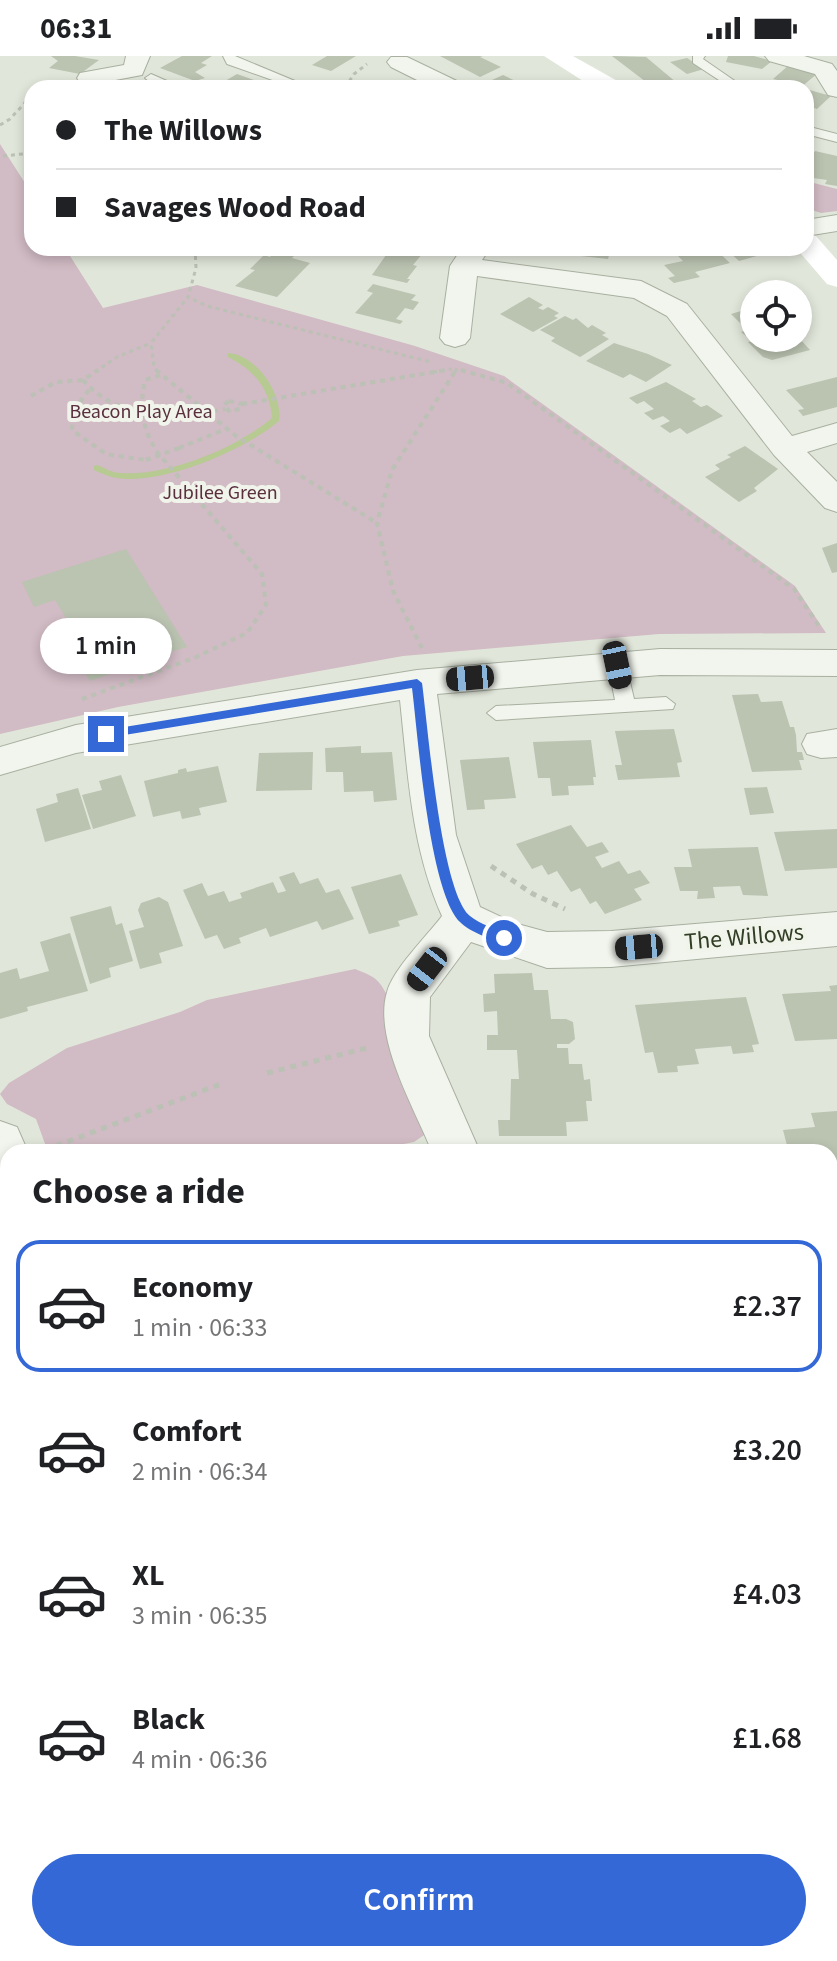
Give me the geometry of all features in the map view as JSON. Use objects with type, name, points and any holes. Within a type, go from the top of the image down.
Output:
[{"type":"street","points":[[556,56],[598,80]]},
{"type":"street","points":[[777,56],[824,69],[837,90]]},
{"type":"street","points":[[388,59],[434,80]]},
{"type":"street","points":[[89,78],[149,73]]},
{"type":"street","points":[[814,227],[837,223]]},
{"type":"street","points":[[814,251],[837,278]]},
{"type":"street","points":[[458,348],[470,257],[641,290],[677,310],[785,448],[837,501]]},
{"type":"street","points":[[785,448],[837,433]]},
{"type":"street","points":[[0,761],[76,739],[429,682],[830,647]]},
{"type":"street","points":[[429,682],[440,859],[450,892],[464,919],[408,993],[407,1036],[453,1144]]},
{"type":"street","name":"The Willows","points":[[464,919],[504,938],[547,950],[611,949],[837,929]]},
{"type":"lane","points":[[229,56],[231,61],[284,80]]},
{"type":"lane","points":[[251,56],[311,80]]},
{"type":"lane","points":[[699,56],[697,60],[727,80]]},
{"type":"lane","points":[[814,132],[837,138]]},
{"type":"lane","points":[[617,665],[626,706]]},
{"type":"lane","points":[[496,713],[666,704]]},
{"type":"path","points":[[350,80],[354,74],[388,59]]},
{"type":"path","points":[[0,125],[12,119],[24,100]]},
{"type":"path","points":[[3,156],[24,154]]},
{"type":"path","points":[[31,396],[56,382],[83,380],[117,357],[151,343],[188,297],[196,268],[195,256]]},
{"type":"path","points":[[188,297],[207,306],[507,383],[794,589],[830,647]]},
{"type":"path","points":[[151,343],[154,367],[160,375],[207,414],[251,446],[377,523]]},
{"type":"path","points":[[429,682],[393,591],[377,523],[392,470],[457,369],[458,348]]},
{"type":"path","points":[[225,409],[224,405],[229,401],[242,404],[457,369]]},
{"type":"path","points":[[77,701],[194,658],[247,633],[266,605],[262,574],[157,452],[144,432],[137,412],[145,380],[160,375]]},
{"type":"path","points":[[83,380],[98,399],[137,412],[207,414],[225,409],[237,411],[242,404]]},
{"type":"path","points":[[89,390],[73,411],[72,430],[93,450],[119,458],[146,460],[227,429]]},
{"type":"path","points":[[436,826],[461,828],[480,856],[493,868],[533,894],[601,922],[611,949]]},
{"type":"path","points":[[267,1073],[407,1036]]},
{"type":"path","points":[[62,1144],[221,1084]]},
{"type":"green space","name":"Jubilee Green","points":[[0,144],[24,182],[24,256],[70,256],[103,308],[197,285],[415,346],[504,376],[795,586],[826,633],[659,634],[403,656],[118,707],[0,734]]},
{"type":"green space","points":[[814,183],[837,189],[837,211],[814,211]]},
{"type":"green space","points":[[355,969],[370,975],[379,982],[396,1016],[427,1133],[414,1142],[404,1144],[45,1144],[36,1119],[7,1104],[0,1094],[9,1083],[67,1048],[180,1012],[207,1000]]},
{"type":"building","points":[[51,56],[99,60],[80,74],[49,68],[58,61]]},
{"type":"building","points":[[182,56],[212,56],[201,63],[207,65],[195,72],[205,78],[198,80],[160,68]]},
{"type":"building","points":[[327,56],[356,56],[331,71],[312,65]]},
{"type":"building","points":[[440,56],[483,56],[480,57],[501,67],[480,77]]},
{"type":"building","points":[[612,56],[646,57],[673,80],[643,80]]},
{"type":"building","points":[[728,56],[754,56],[772,61],[762,69],[726,62]]},
{"type":"building","points":[[687,58],[704,69],[687,74],[670,62]]},
{"type":"building","points":[[789,65],[818,73],[810,80],[773,79]]},
{"type":"building","points":[[237,74],[254,80],[227,80]]},
{"type":"building","points":[[503,75],[514,80],[492,80]]},
{"type":"building","points":[[814,91],[831,96],[817,109],[814,108]]},
{"type":"building","points":[[814,152],[837,156],[837,186],[825,184],[827,180],[814,178]]},
{"type":"building","points":[[263,256],[294,256],[292,258],[310,263],[277,297],[235,286],[255,270],[250,269]]},
{"type":"building","points":[[385,256],[420,256],[413,265],[417,266],[407,283],[372,275]]},
{"type":"building","points":[[581,256],[609,256],[608,259]]},
{"type":"building","points":[[678,256],[723,256],[730,263],[695,272],[700,277],[674,283],[668,278],[675,276],[664,265],[683,261]]},
{"type":"building","points":[[734,256],[757,256],[739,261]]},
{"type":"building","points":[[373,284],[416,295],[411,300],[419,302],[413,310],[405,308],[396,319],[403,321],[400,324],[355,313],[373,293],[367,291]]},
{"type":"building","points":[[529,297],[543,305],[538,308],[543,310],[548,307],[559,313],[554,316],[558,318],[533,332],[500,314]]},
{"type":"building","points":[[740,311],[740,323],[731,314]]},
{"type":"building","points":[[565,316],[573,320],[576,318],[588,328],[592,325],[606,333],[602,335],[609,339],[580,357],[551,341],[555,338],[540,330]]},
{"type":"building","points":[[614,343],[672,365],[646,382],[630,374],[623,378],[586,361]]},
{"type":"building","points":[[758,352],[802,352],[772,360]]},
{"type":"building","points":[[837,377],[837,407],[803,416],[798,410],[804,409],[786,390]]},
{"type":"building","points":[[666,382],[696,399],[692,401],[701,407],[707,405],[723,416],[687,434],[680,428],[670,433],[660,426],[670,421],[663,416],[653,420],[644,413],[654,409],[644,401],[637,404],[629,398]]},
{"type":"building","points":[[745,446],[778,469],[754,488],[757,491],[739,502],[705,477],[720,469],[715,465],[731,457],[727,455]]},
{"type":"building","points":[[837,543],[837,572],[832,573],[822,548]]},
{"type":"building","points":[[126,549],[187,647],[161,655],[161,664],[154,669],[144,672],[127,668],[90,681],[74,653],[85,649],[55,600],[34,607],[22,582]]},
{"type":"building","points":[[758,694],[761,702],[782,701],[790,727],[794,727],[797,752],[802,752],[804,760],[799,760],[802,770],[752,772],[732,695]]},
{"type":"building","points":[[674,729],[682,762],[677,763],[680,777],[618,780],[615,765],[622,765],[615,731]]},
{"type":"building","points":[[591,740],[596,777],[593,777],[594,785],[568,786],[569,795],[552,796],[550,778],[538,778],[533,742]]},
{"type":"building","points":[[361,746],[361,753],[392,752],[397,800],[374,802],[373,791],[344,792],[343,772],[326,772],[325,748]]},
{"type":"building","points":[[313,752],[312,790],[256,791],[259,753]]},
{"type":"building","points":[[509,757],[516,798],[484,800],[485,809],[467,810],[460,760]]},
{"type":"building","points":[[218,766],[227,802],[199,808],[201,815],[182,819],[180,811],[153,817],[144,781],[178,773],[178,770],[186,768],[187,772]]},
{"type":"building","points":[[121,775],[136,816],[93,829],[82,795],[102,790],[99,781]]},
{"type":"building","points":[[767,787],[774,813],[750,815],[744,788]]},
{"type":"building","points":[[78,788],[91,829],[45,842],[36,809],[58,802],[56,794]]},
{"type":"building","points":[[571,825],[587,847],[602,842],[609,852],[595,857],[602,868],[619,861],[628,874],[640,870],[650,883],[634,889],[642,900],[605,914],[596,901],[590,904],[580,888],[571,892],[557,871],[548,875],[542,865],[532,869],[516,844]]},
{"type":"building","points":[[837,829],[837,868],[785,871],[774,832]]},
{"type":"building","points":[[758,847],[768,896],[743,895],[740,886],[713,887],[715,898],[697,899],[698,891],[680,891],[674,867],[692,867],[688,849]]},
{"type":"building","points":[[294,872],[300,884],[318,878],[326,893],[339,889],[354,919],[322,930],[317,921],[270,937],[266,928],[239,938],[241,943],[224,949],[217,935],[205,939],[183,890],[202,883],[208,896],[224,891],[229,902],[242,898],[240,893],[273,882],[278,893],[286,891],[279,877]]},
{"type":"building","points":[[401,874],[418,915],[398,921],[400,926],[369,934],[351,887]]},
{"type":"building","points":[[159,897],[168,902],[183,946],[159,953],[162,963],[140,969],[129,931],[144,927],[138,910],[141,903]]},
{"type":"building","points":[[111,906],[116,925],[122,923],[133,961],[109,968],[111,977],[90,984],[70,917]]},
{"type":"building","points":[[70,933],[88,991],[27,1007],[28,1011],[0,1019],[0,973],[17,968],[20,979],[49,971],[40,942]]},
{"type":"building","points":[[532,973],[534,990],[548,990],[551,1019],[573,1022],[575,1039],[569,1044],[557,1044],[557,1048],[568,1048],[569,1064],[582,1064],[584,1080],[590,1079],[592,1101],[586,1101],[588,1121],[566,1122],[567,1136],[499,1136],[498,1120],[510,1120],[511,1079],[519,1079],[517,1050],[487,1050],[487,1035],[498,1035],[497,1011],[484,1012],[483,994],[495,993],[494,974]]},
{"type":"building","points":[[837,985],[837,1039],[795,1041],[782,994],[831,991],[829,986]]},
{"type":"building","points":[[746,997],[759,1044],[752,1045],[754,1052],[733,1054],[731,1046],[695,1049],[699,1064],[677,1066],[678,1072],[658,1073],[653,1052],[645,1053],[635,1005]]},
{"type":"building","points":[[837,1111],[837,1144],[787,1144],[783,1130],[815,1127],[811,1113]]},
{"type":"waterway","points":[[97,468],[121,476],[181,467],[225,451],[263,430],[276,419],[273,398],[257,373],[231,355]]},
{"type":"route","points":[[106,734],[417,683],[440,859],[450,892],[464,919],[504,938]]},
{"type":"park label","name":"Beacon Play Area","points":[[141,412]]}]
